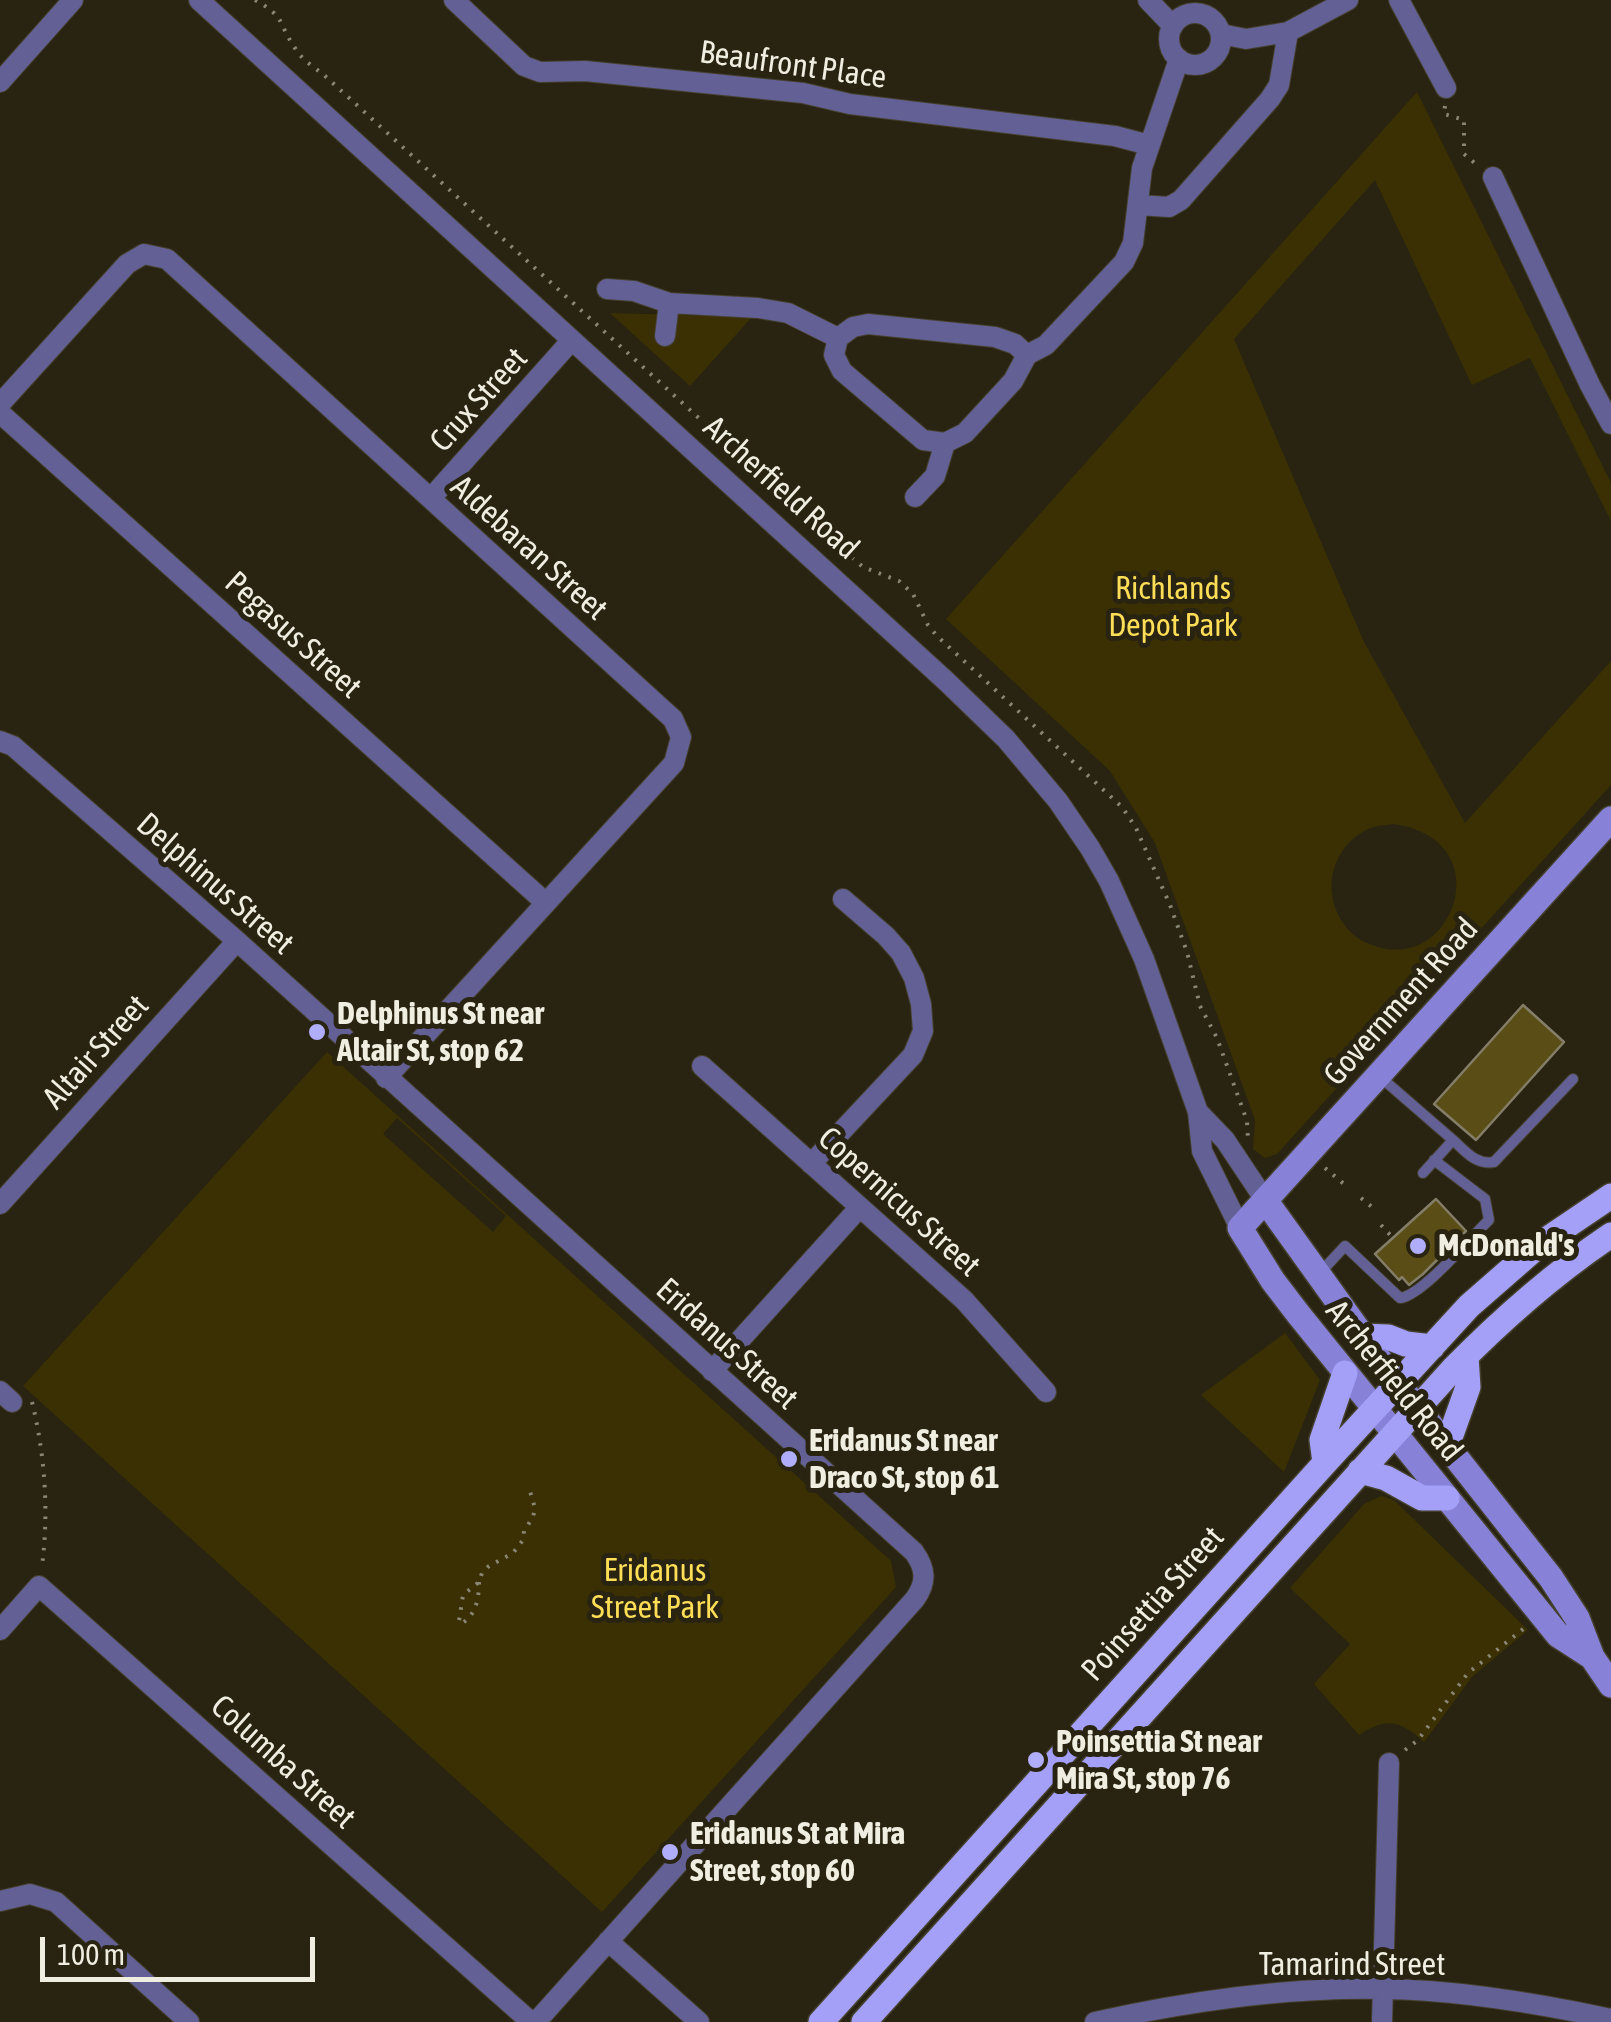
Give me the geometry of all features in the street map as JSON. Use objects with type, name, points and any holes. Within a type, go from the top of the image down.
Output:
[{"type":"main road","name":"Poinsettia Street","points":[[820,2022],[1469,1306],[1558,1230],[1611,1196]]},
{"type":"main road","name":"Poinsettia Street","points":[[864,2022],[1466,1356],[1547,1282],[1611,1235]]},
{"type":"main road","points":[[1362,1336],[1388,1336],[1406,1344],[1432,1347]]},
{"type":"main road","points":[[1447,1446],[1468,1386],[1466,1356]]},
{"type":"main road","points":[[1325,1462],[1322,1440],[1345,1373]]},
{"type":"main road","points":[[1360,1471],[1386,1478],[1422,1498],[1447,1498]]},
{"type":"street","points":[[0,82],[73,0]]},
{"type":"street","name":"Archerfield Road","points":[[199,0],[946,681],[1006,739],[1058,800],[1090,848],[1128,920],[1198,1112],[1202,1151],[1240,1228],[1272,1281],[1558,1635],[1592,1658]]},
{"type":"street","name":"Beaufront Place","points":[[454,0],[524,66],[540,72],[585,71],[803,93],[850,104],[1115,136],[1149,145]]},
{"type":"street","points":[[1148,0],[1173,26]]},
{"type":"street","points":[[1221,34],[1246,39],[1288,32],[1348,0]]},
{"type":"street","points":[[1399,0],[1446,88]]},
{"type":"street","points":[[1189,14],[1209,17],[1221,34],[1216,54],[1199,65],[1179,60],[1170,44],[1173,26],[1189,14]]},
{"type":"street","points":[[1138,205],[1169,207],[1182,200],[1270,100],[1279,84],[1288,32]]},
{"type":"street","points":[[1026,355],[1016,344],[995,337],[868,324],[852,328],[838,338],[834,355],[842,371],[923,440],[946,443],[965,433],[1014,381],[1026,355],[1046,345],[1124,262],[1133,243],[1142,168],[1179,60]]},
{"type":"street","points":[[1493,177],[1611,424]]},
{"type":"street","name":"Aldebaran Street","points":[[0,404],[127,264],[144,254],[167,259],[672,719],[682,738],[674,763],[386,1078]]},
{"type":"street","points":[[606,289],[634,290],[669,303],[788,312],[838,338]]},
{"type":"street","points":[[666,336],[669,303]]},
{"type":"street","name":"Crux Street","points":[[430,498],[571,342]]},
{"type":"street","name":"Pegasus Street","points":[[0,413],[546,903]]},
{"type":"street","points":[[915,497],[936,476],[946,443]]},
{"type":"street","name":"Delphinus Street","points":[[0,741],[13,746],[237,941],[386,1078]]},
{"type":"street","name":"Government Road","points":[[1240,1228],[1611,819]]},
{"type":"street","points":[[812,1164],[913,1055],[923,1031],[914,978],[901,953],[843,899]]},
{"type":"street","name":"Altair Street","points":[[0,1204],[237,941]]},
{"type":"street","name":"Copernicus Street","points":[[702,1066],[964,1300],[1046,1392]]},
{"type":"street","name":"Eridanus Street","points":[[386,1078],[914,1552],[924,1570],[922,1589],[915,1600],[608,1941]]},
{"type":"street","name":"Archerfield Road","points":[[1198,1112],[1225,1140],[1398,1385],[1551,1578],[1577,1618],[1592,1658],[1611,1685]]},
{"type":"street","points":[[712,1371],[860,1207]]},
{"type":"street","points":[[0,1630],[39,1586]]},
{"type":"street","name":"Columba Street","points":[[39,1586],[533,2022],[608,1941]]},
{"type":"street","points":[[1382,2022],[1389,1763]]},
{"type":"street","points":[[0,1901],[30,1894],[56,1902],[189,2022]]},
{"type":"street","points":[[608,1941],[700,2022]]},
{"type":"street","name":"Tamarind Street","points":[[1095,2022],[1239,1996],[1383,1989],[1474,1995],[1611,2019]]},
{"type":"lane","points":[[1378,1075],[1484,1164],[1494,1162],[1573,1079]]},
{"type":"lane","points":[[1423,1173],[1453,1140]]},
{"type":"lane","points":[[1318,1276],[1345,1246],[1400,1298],[1409,1297],[1489,1220],[1485,1199],[1434,1160]]},
{"type":"path","points":[[1446,88],[1444,114],[1464,120],[1464,154],[1493,177]]},
{"type":"path","points":[[1325,1168],[1344,1184]]},
{"type":"path","points":[[1361,1198],[1372,1208]]},
{"type":"path","points":[[1381,1225],[1394,1238]]},
{"type":"path","points":[[6,1396],[22,1394],[32,1402],[42,1448],[46,1536],[39,1586]]},
{"type":"path","points":[[479,1582],[463,1596],[461,1624],[478,1602],[482,1573],[519,1548],[535,1508],[528,1488]]},
{"type":"path","points":[[1389,1763],[1418,1740],[1468,1673],[1540,1613]]},
{"type":"green space","name":"Richlands Depot Park","points":[[1417,92],[1611,483],[1611,521],[1530,358],[1472,385],[1375,180],[1234,339],[1364,642],[1465,823],[1611,661],[1611,785],[1277,1154],[1265,1158],[1253,1149],[1255,1120],[1155,843],[1110,771],[946,619]],"holes":[[[1394,824],[1427,835],[1448,854],[1456,877],[1454,902],[1444,924],[1426,941],[1403,949],[1375,946],[1357,938],[1344,924],[1333,897],[1334,870],[1347,845],[1377,826]]]},
{"type":"green space","points":[[610,313],[752,317],[690,386]]},
{"type":"green space","name":"Eridanus Street Park","points":[[327,1052],[891,1561],[896,1587],[602,1912],[23,1386]],"holes":[[[397,1118],[506,1216],[493,1232],[383,1134]]]},
{"type":"green space","points":[[1285,1333],[1320,1380],[1284,1472],[1201,1395]]},
{"type":"green space","points":[[1381,1496],[1394,1500],[1528,1630],[1472,1677],[1424,1742],[1408,1729],[1386,1723],[1359,1735],[1314,1684],[1350,1644],[1290,1588],[1364,1504]]},
{"type":"building","points":[[1523,1005],[1564,1042],[1476,1140],[1434,1104]]},
{"type":"building","name":"McDonald's","points":[[1436,1199],[1466,1231],[1409,1285],[1402,1277],[1399,1280],[1375,1254]]},
{"type":"place","name":"Delphinus St near Altair St, stop 62","points":[[317,1032]]},
{"type":"place","name":"McDonald's","points":[[1418,1246]]},
{"type":"place","name":"Eridanus St near Draco St, stop 61","points":[[789,1459]]},
{"type":"place","name":"Poinsettia St near Mira St, stop 76","points":[[1036,1760]]},
{"type":"place","name":"Eridanus St at Mira Street, stop 60","points":[[670,1852]]}]
